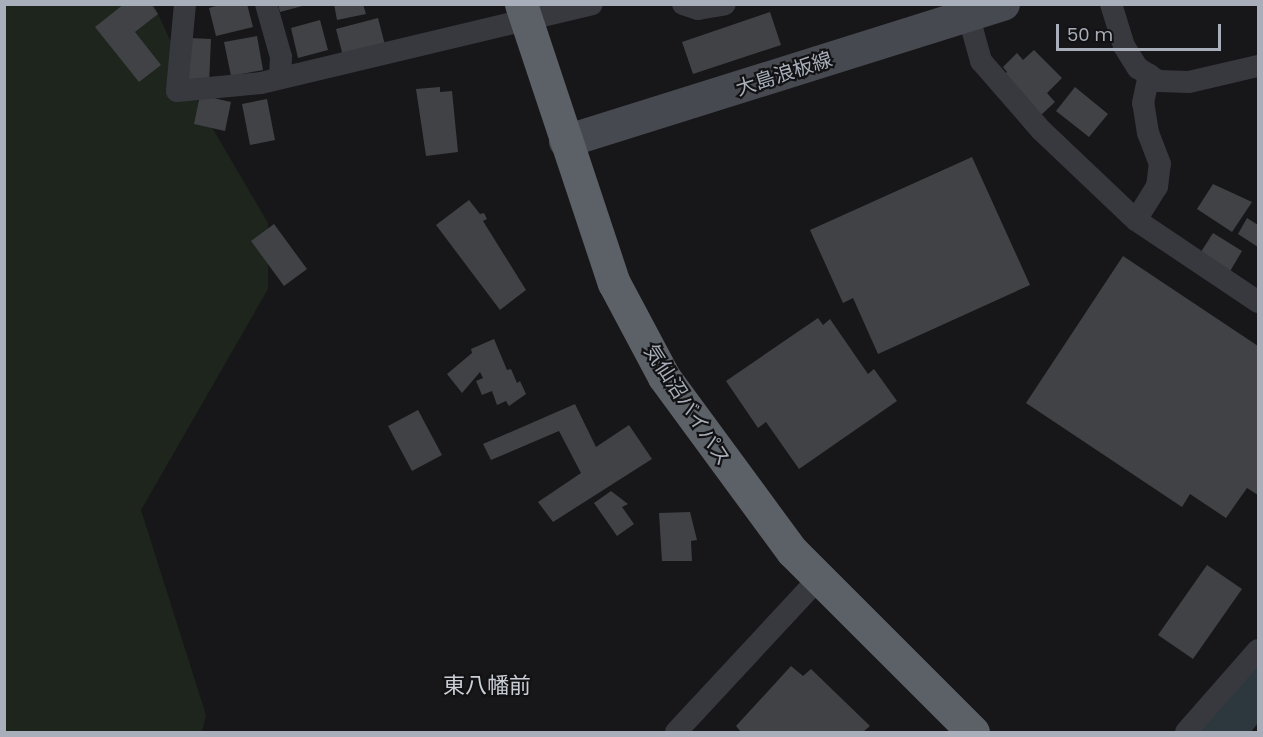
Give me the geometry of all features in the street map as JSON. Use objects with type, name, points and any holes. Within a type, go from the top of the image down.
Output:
[{"type":"highway","name":"気仙沼バイパス","points":[[523,11],[614,283],[664,377],[744,490],[819,578],[973,732]]},
{"type":"main road","name":"大島浪板線","points":[[565,141],[957,13],[1003,4]]},
{"type":"street","points":[[185,4],[177,91],[261,83],[523,11],[592,4]]},
{"type":"street","points":[[266,4],[281,57],[280,76]]},
{"type":"street","points":[[683,4],[698,9],[725,4]]},
{"type":"street","points":[[1111,4],[1124,46],[1149,75],[1158,81],[1190,82],[1258,66]]},
{"type":"street","points":[[957,13],[981,61],[1041,130],[1136,220],[1258,302]]},
{"type":"street","points":[[1136,220],[1157,187],[1160,164],[1148,133],[1143,103],[1149,75]]},
{"type":"street","points":[[676,732],[819,578]]},
{"type":"street","points":[[1186,732],[1258,650]]},
{"type":"shaded area","points":[[4,5],[154,5],[203,112],[268,223],[268,289],[141,510],[206,715],[202,732],[5,732]]},
{"type":"shaded area","points":[[1258,649],[1258,723],[1251,732],[1193,732]]},
{"type":"building","points":[[124,4],[151,4],[158,14],[135,32],[161,65],[139,82],[95,27]]},
{"type":"building","points":[[223,4],[247,4],[253,27],[216,36],[209,8]]},
{"type":"building","points":[[278,4],[306,4],[306,5],[280,12]]},
{"type":"building","points":[[334,4],[363,4],[366,14],[337,20]]},
{"type":"building","points":[[770,12],[781,45],[693,74],[682,42]]},
{"type":"building","points":[[378,18],[385,45],[343,56],[336,29]]},
{"type":"building","points":[[320,20],[328,50],[298,58],[291,28]]},
{"type":"building","points":[[257,36],[263,70],[231,76],[224,42]]},
{"type":"building","points":[[189,38],[211,39],[209,84],[186,83]]},
{"type":"building","points":[[1034,50],[1062,78],[1047,93],[1055,102],[1041,115],[1003,76],[1007,72],[1003,67],[1017,53],[1023,60]]},
{"type":"building","points":[[440,87],[440,92],[452,91],[458,152],[426,156],[416,89]]},
{"type":"building","points":[[1075,87],[1108,114],[1089,137],[1056,111]]},
{"type":"building","points":[[200,95],[231,102],[225,131],[194,124]]},
{"type":"building","points":[[267,99],[275,140],[250,145],[242,104]]},
{"type":"building","points":[[972,157],[1030,285],[878,354],[853,298],[843,303],[810,230]]},
{"type":"building","points":[[1213,184],[1252,202],[1232,232],[1197,209]]},
{"type":"building","points":[[469,200],[480,214],[484,213],[487,219],[483,221],[526,290],[500,310],[436,225]]},
{"type":"building","points":[[1247,218],[1258,225],[1258,247],[1238,234]]},
{"type":"building","points":[[274,224],[307,269],[284,286],[251,241]]},
{"type":"building","points":[[1213,233],[1242,251],[1229,273],[1199,255]]},
{"type":"building","points":[[1123,256],[1258,346],[1258,495],[1247,488],[1226,518],[1190,494],[1182,507],[1026,403]]},
{"type":"building","points":[[818,318],[823,325],[830,319],[868,374],[874,369],[897,401],[799,469],[766,422],[758,428],[726,381]]},
{"type":"building","points":[[494,339],[507,370],[511,369],[517,383],[520,381],[526,394],[509,406],[506,401],[497,405],[492,391],[482,395],[476,381],[483,378],[480,372],[462,393],[447,374],[472,353],[471,349]]},
{"type":"building","points":[[575,404],[596,447],[629,425],[652,459],[553,522],[538,502],[581,473],[559,431],[491,460],[483,444]]},
{"type":"building","points":[[418,410],[442,455],[412,471],[388,426]]},
{"type":"building","points":[[611,491],[628,504],[622,507],[634,524],[617,536],[594,503]]},
{"type":"building","points":[[690,512],[697,540],[691,541],[692,561],[662,561],[659,513]]},
{"type":"building","points":[[1207,565],[1242,589],[1193,659],[1158,635]]},
{"type":"building","points":[[791,666],[803,676],[811,669],[870,726],[863,732],[741,732],[736,726]]},
{"type":"district","name":"東八幡前","points":[[487,686]]}]
